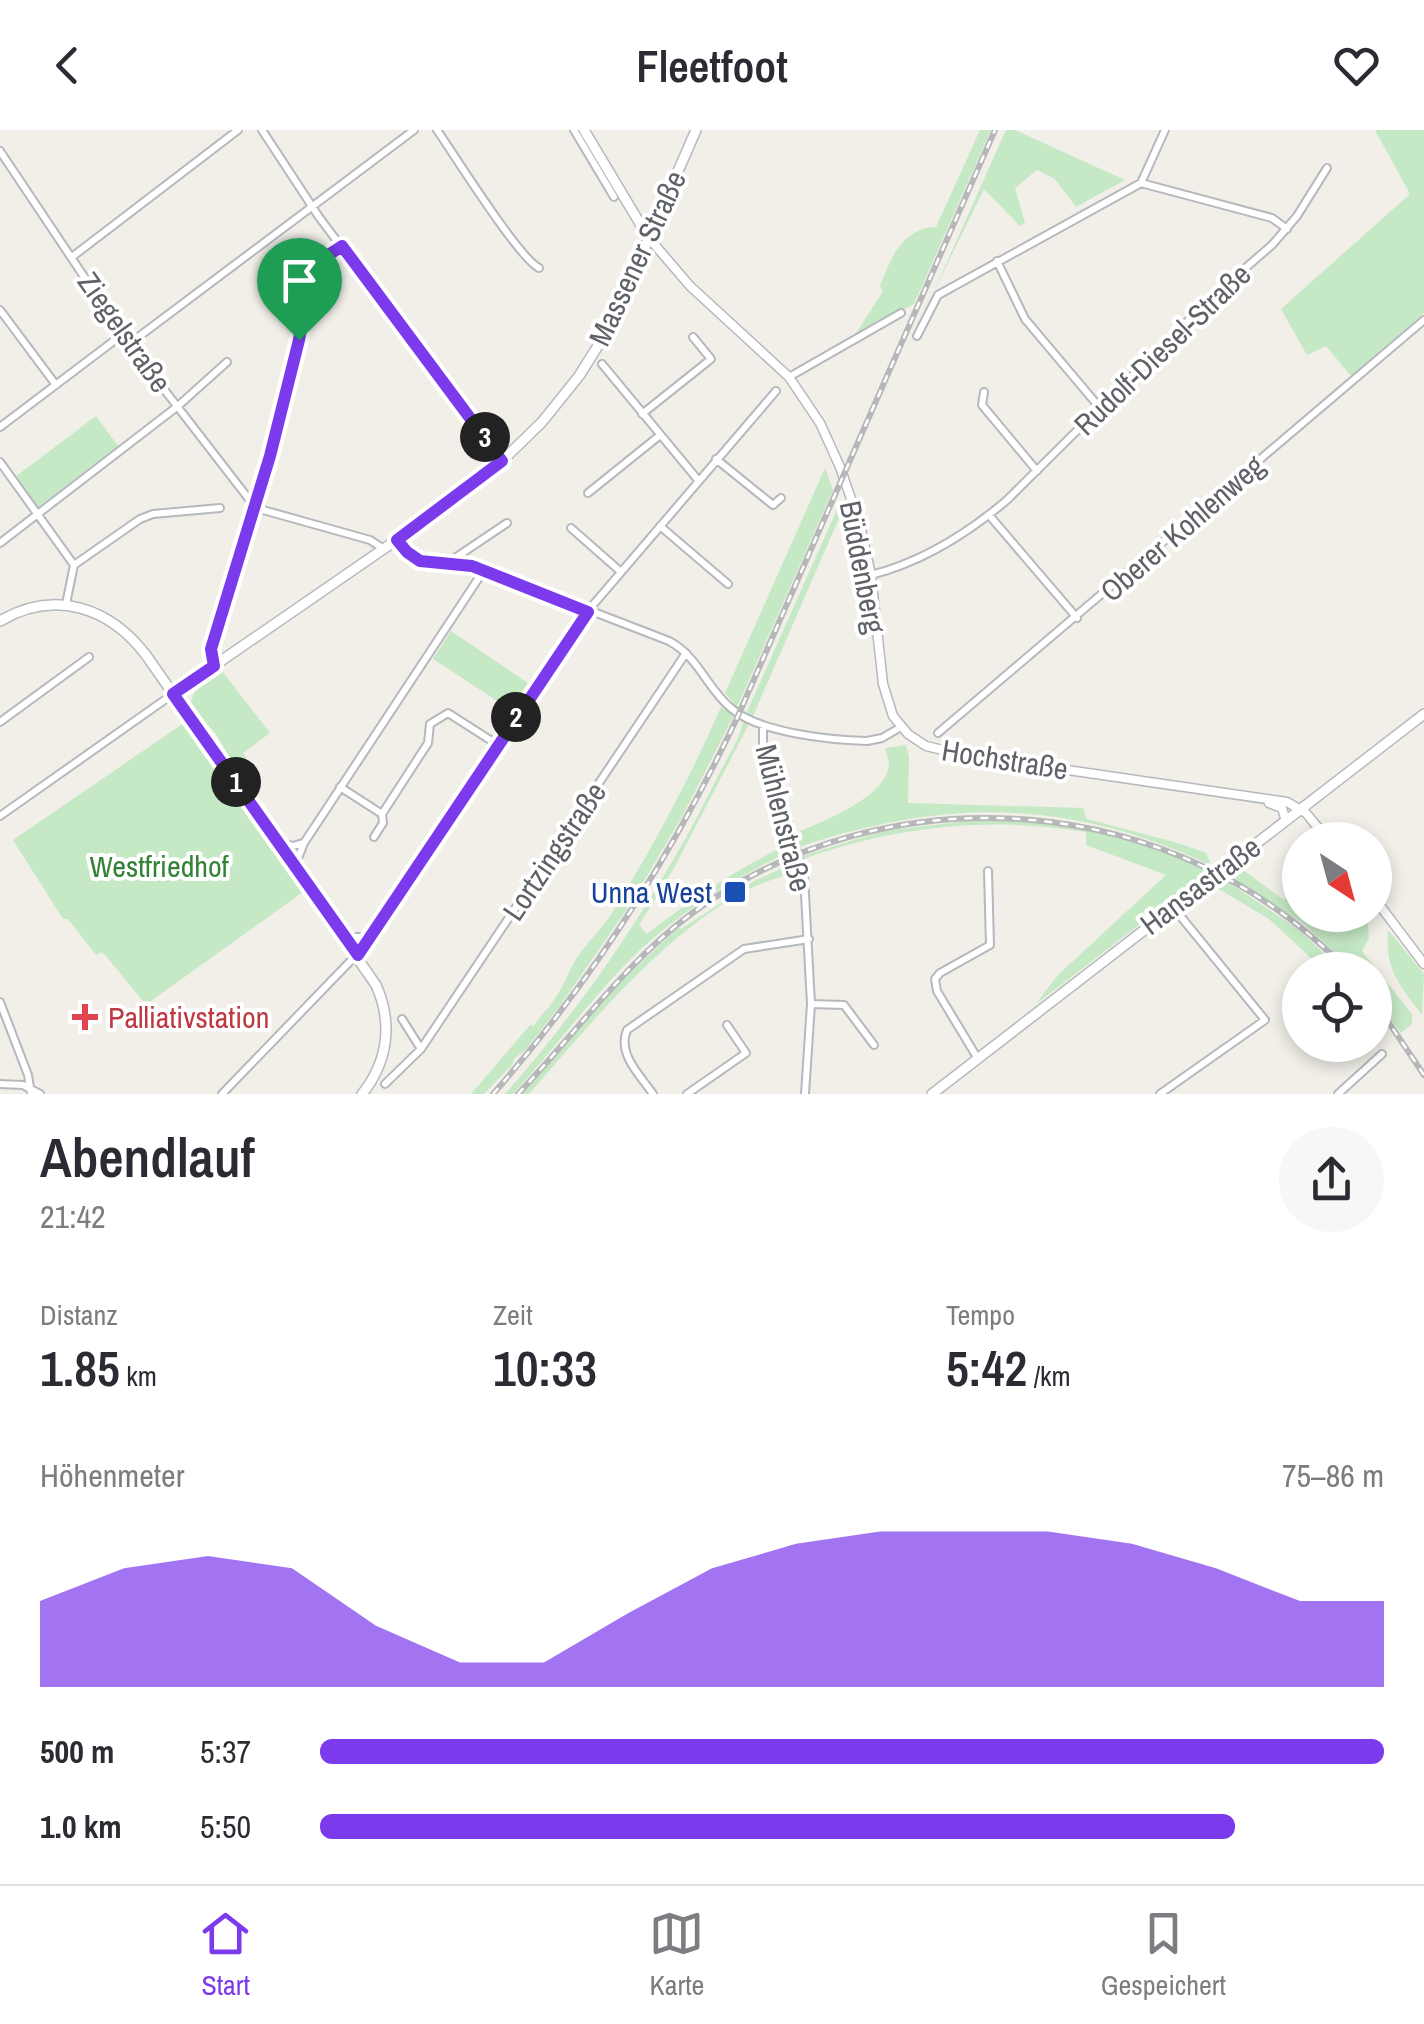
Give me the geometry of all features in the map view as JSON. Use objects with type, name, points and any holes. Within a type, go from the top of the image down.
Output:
[{"type":"main road","points":[[584,130],[648,237]]},
{"type":"main road","name":"Massener Straße","points":[[173,694],[397,540],[502,461],[560,401],[610,325],[696,130]]},
{"type":"main road","points":[[0,622],[34,607],[66,604],[96,612],[126,632],[376,985],[386,1021],[383,1057],[362,1094]]},
{"type":"main road","name":"Hansastraße","points":[[932,1094],[1424,714]]},
{"type":"street","points":[[72,257],[238,130]]},
{"type":"street","points":[[262,130],[310,206],[502,461]]},
{"type":"street","points":[[130,344],[414,130]]},
{"type":"street","points":[[437,130],[507,232],[539,268]]},
{"type":"street","points":[[574,130],[614,197]]},
{"type":"street","points":[[917,336],[938,295],[1141,183],[1165,130]]},
{"type":"street","name":"Ziegelstraße","points":[[0,151],[122,334],[256,508]]},
{"type":"street","name":"Rudolf-Diesel-Straße","points":[[871,576],[916,561],[989,515],[1288,228],[1327,168]]},
{"type":"street","points":[[1141,183],[1272,218],[1288,228]]},
{"type":"street","name":"Büddenberg","points":[[648,237],[690,286],[789,377],[820,423],[856,514],[871,576],[885,694],[900,727]]},
{"type":"street","points":[[214,666],[211,649],[256,508],[299,340],[311,274],[318,262],[342,246]]},
{"type":"street","points":[[998,261],[1025,319],[1100,408]]},
{"type":"street","points":[[0,310],[56,384]]},
{"type":"street","points":[[789,377],[902,313]]},
{"type":"street","name":"Oberer Kohlenweg","points":[[938,734],[1424,320]]},
{"type":"street","points":[[0,428],[122,334]]},
{"type":"street","points":[[642,414],[711,359],[692,337]]},
{"type":"street","points":[[0,543],[178,406],[227,362]]},
{"type":"street","points":[[602,364],[698,480]]},
{"type":"street","points":[[222,1094],[358,955],[588,612],[776,390]]},
{"type":"street","points":[[984,392],[982,406],[1037,471]]},
{"type":"street","points":[[588,494],[659,436]]},
{"type":"street","points":[[716,459],[773,506],[781,498]]},
{"type":"street","points":[[0,462],[74,565]]},
{"type":"street","points":[[66,604],[74,565],[140,519],[153,514],[220,508]]},
{"type":"street","points":[[256,508],[370,540],[384,549]]},
{"type":"street","points":[[989,515],[1077,618]]},
{"type":"street","points":[[448,562],[507,524]]},
{"type":"street","points":[[660,526],[728,584]]},
{"type":"street","points":[[571,528],[621,572]]},
{"type":"street","name":"Mühlenstraße","points":[[397,540],[420,561],[484,570],[669,642],[686,653],[730,708],[763,725],[763,748],[804,876],[812,1004],[805,1094]]},
{"type":"street","points":[[295,866],[304,842],[484,570]]},
{"type":"street","name":"Lortzingstraße","points":[[385,1084],[421,1048],[686,653]]},
{"type":"street","points":[[0,722],[89,658]]},
{"type":"street","name":"Massener Straße","points":[[0,816],[173,694]]},
{"type":"street","points":[[374,837],[383,823],[382,814],[428,743],[430,724],[448,713],[498,745]]},
{"type":"street","name":"Hochstraße","points":[[763,725],[867,742],[900,727],[926,746],[948,752],[1287,802],[1301,809]]},
{"type":"street","points":[[340,787],[382,814]]},
{"type":"street","name":"Hochstraße","points":[[1256,797],[1282,808],[1286,820]]},
{"type":"street","points":[[1301,809],[1312,822]]},
{"type":"street","points":[[277,842],[293,846],[304,842]]},
{"type":"street","points":[[978,1059],[934,980],[990,946],[988,872]]},
{"type":"street","points":[[1160,1094],[1264,1020],[1173,906]]},
{"type":"street","points":[[1392,922],[1424,964]]},
{"type":"street","points":[[345,937],[370,937]]},
{"type":"street","points":[[653,1094],[625,1054],[622,1043],[627,1030],[744,949],[809,939]]},
{"type":"street","points":[[0,1002],[34,1093]]},
{"type":"street","points":[[812,1004],[844,1005],[874,1045]]},
{"type":"street","points":[[402,1019],[421,1048]]},
{"type":"street","points":[[687,1094],[746,1053],[727,1025]]},
{"type":"street","points":[[1338,1094],[1373,1062]]},
{"type":"street","points":[[0,1084],[23,1084],[34,1093]]},
{"type":"green space","points":[[980,130],[991,130],[914,304],[855,335],[883,291],[880,286],[899,247],[915,233],[936,227]]},
{"type":"green space","points":[[1006,130],[1015,130],[1125,180],[1076,207],[1055,179],[1037,170],[1015,188],[1025,223],[1020,226],[984,189],[934,291]]},
{"type":"green space","points":[[1375,130],[1424,130],[1424,313],[1351,376],[1326,346],[1307,355],[1281,309],[1410,194]]},
{"type":"green space","points":[[96,416],[118,446],[37,508],[15,477]]},
{"type":"green space","points":[[825,468],[833,490],[737,707],[725,693]]},
{"type":"green space","points":[[839,505],[843,509],[753,716],[747,712]]},
{"type":"green space","points":[[451,631],[528,683],[511,710],[433,659]]},
{"type":"green space","points":[[222,671],[270,733],[243,753],[251,766],[239,774],[216,734],[190,704],[195,691]]},
{"type":"green space","points":[[721,707],[734,716],[683,815],[627,909],[526,1049],[484,1094],[471,1094],[550,1006],[579,955],[612,913],[670,812]]},
{"type":"green space","points":[[743,720],[749,724],[674,868],[639,925],[647,934],[734,873],[791,843],[794,849],[713,894],[658,934],[607,984],[513,1094],[505,1094],[595,982],[648,902],[733,749]]},
{"type":"green space","name":"Westfriedhof","points":[[184,723],[303,892],[151,1001],[143,1001],[106,956],[101,952],[96,955],[68,919],[63,919],[13,840]]},
{"type":"green space","points":[[906,745],[908,803],[1083,808],[1087,819],[1206,853],[1212,866],[1108,827],[1058,817],[1007,813],[906,820],[799,847],[799,832],[853,806],[878,787],[889,764],[885,748]]},
{"type":"green space","points":[[984,819],[1099,832],[1155,848],[1208,872],[1036,1004],[1057,976],[1166,875],[1086,845],[1086,832],[1014,825],[908,832],[803,859],[802,856],[883,831]]},
{"type":"green space","points":[[799,861],[801,873],[764,883],[726,902],[688,929],[617,995],[529,1094],[522,1094],[617,985],[678,928],[756,880]]},
{"type":"green space","points":[[1239,867],[1282,899],[1282,910],[1228,875]]},
{"type":"green space","points":[[1225,880],[1282,919],[1282,931],[1269,919],[1214,886]]},
{"type":"green space","points":[[1283,932],[1301,932],[1322,952],[1305,952]]},
{"type":"green space","points":[[1312,932],[1368,932],[1363,952],[1333,952]]},
{"type":"green space","points":[[1390,932],[1424,974],[1422,1015],[1392,969]]},
{"type":"green space","points":[[1392,989],[1412,1014],[1412,1024],[1401,1033],[1392,1021]]},
{"type":"railway","points":[[493,1094],[597,961],[658,867],[712,769],[995,130]]},
{"type":"railway","points":[[518,1094],[622,977],[691,914],[769,867],[853,836],[941,820],[1030,820],[1117,835],[1200,865],[1278,910],[1326,952]]},
{"type":"railway","points":[[1392,1027],[1424,1075]]},
{"type":"place","name":"Unna West","points":[[735,892]]},
{"type":"place","name":"Palliativstation","points":[[85,1017]]},
{"type":"route","points":[[342,246],[502,461],[397,540],[420,561],[472,566],[588,612],[358,955],[173,694],[214,666],[211,649],[256,508],[299,340],[311,274],[318,262],[342,246]]}]
